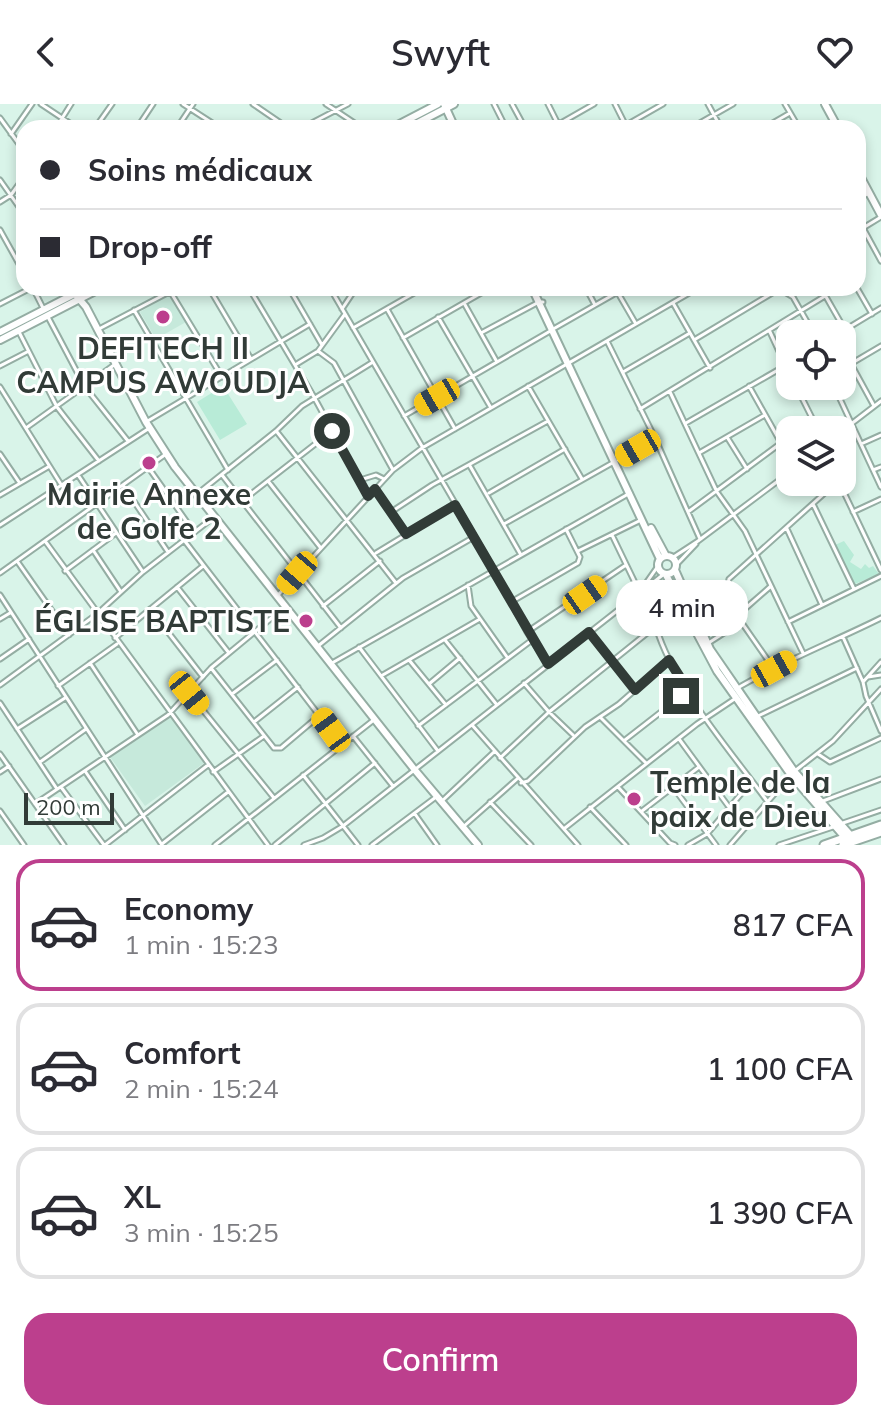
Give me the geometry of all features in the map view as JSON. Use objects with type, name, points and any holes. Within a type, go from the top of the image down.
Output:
[{"type":"main road","points":[[411,120],[447,105]]},
{"type":"main road","points":[[422,120],[447,105]]},
{"type":"main road","points":[[866,179],[881,207]]},
{"type":"main road","points":[[866,187],[881,216]]},
{"type":"main road","points":[[0,340],[73,296]]},
{"type":"main road","points":[[82,296],[115,364],[166,454],[414,769],[478,845]]},
{"type":"main road","points":[[538,296],[664,560],[665,574],[706,654],[803,786],[846,835]]},
{"type":"main road","points":[[0,332],[46,312]]},
{"type":"main road","points":[[616,461],[664,560],[676,568],[706,644],[793,773]]},
{"type":"main road","points":[[665,574],[676,568]]},
{"type":"main road","points":[[803,786],[846,835]]},
{"type":"main road","points":[[824,845],[881,825]]},
{"type":"main road","points":[[846,835],[881,832]]},
{"type":"street","points":[[41,104],[65,120]]},
{"type":"street","points":[[62,118],[71,104]]},
{"type":"street","points":[[183,104],[192,106],[209,120]]},
{"type":"street","points":[[253,104],[276,120]]},
{"type":"street","points":[[326,104],[350,120]]},
{"type":"street","points":[[317,120],[348,104]]},
{"type":"street","points":[[564,120],[594,104]]},
{"type":"street","points":[[637,120],[663,104]]},
{"type":"street","points":[[708,104],[717,120]]},
{"type":"street","points":[[705,120],[733,104]]},
{"type":"street","points":[[785,104],[794,120]]},
{"type":"street","points":[[778,120],[790,113]]},
{"type":"street","points":[[0,118],[16,141]]},
{"type":"street","points":[[11,134],[16,127]]},
{"type":"street","points":[[0,180],[16,202]]},
{"type":"street","points":[[0,202],[16,188]]},
{"type":"street","points":[[0,230],[16,259]]},
{"type":"street","points":[[866,234],[881,261]]},
{"type":"street","points":[[37,296],[85,387],[128,441]]},
{"type":"street","points":[[97,330],[161,296]]},
{"type":"street","points":[[173,296],[222,377]]},
{"type":"street","points":[[214,296],[251,359]]},
{"type":"street","points":[[254,296],[368,496]]},
{"type":"street","points":[[294,296],[322,345]]},
{"type":"street","points":[[335,296],[548,664]]},
{"type":"street","points":[[295,365],[318,351],[352,296]]},
{"type":"street","points":[[353,328],[409,296]]},
{"type":"street","points":[[403,338],[476,296]]},
{"type":"street","points":[[590,296],[595,305]]},
{"type":"street","points":[[404,416],[610,296]]},
{"type":"street","points":[[619,296],[636,324]]},
{"type":"street","points":[[278,595],[384,479],[422,448],[685,296]]},
{"type":"street","points":[[694,340],[765,296]]},
{"type":"street","points":[[791,296],[807,320]]},
{"type":"street","points":[[640,409],[825,296],[839,320]]},
{"type":"street","points":[[862,296],[872,314]]},
{"type":"street","points":[[481,333],[541,302]]},
{"type":"street","points":[[464,303],[497,362]]},
{"type":"street","points":[[673,303],[710,368]]},
{"type":"street","points":[[856,323],[881,308]]},
{"type":"street","points":[[387,309],[455,429]]},
{"type":"street","points":[[134,310],[228,470]]},
{"type":"street","points":[[438,317],[491,408]]},
{"type":"street","points":[[0,525],[99,461],[187,398],[310,324]]},
{"type":"street","points":[[19,330],[27,352],[57,407],[99,461]]},
{"type":"street","points":[[770,332],[776,343]]},
{"type":"street","points":[[623,372],[690,333]]},
{"type":"street","points":[[607,341],[655,438],[699,540]]},
{"type":"street","points":[[856,361],[881,346]]},
{"type":"street","points":[[318,351],[334,363],[393,470]]},
{"type":"street","points":[[0,366],[27,352]]},
{"type":"street","points":[[196,495],[314,397],[373,362]]},
{"type":"street","points":[[26,428],[115,364]]},
{"type":"street","points":[[686,424],[776,371]]},
{"type":"street","points":[[856,373],[874,406]]},
{"type":"street","points":[[528,386],[582,479]]},
{"type":"street","points":[[749,386],[776,434]]},
{"type":"street","points":[[0,387],[62,486]]},
{"type":"street","points":[[670,392],[717,492],[735,513],[803,653]]},
{"type":"street","points":[[856,420],[881,401]]},
{"type":"street","points":[[699,453],[765,414]]},
{"type":"street","points":[[391,512],[441,480],[548,421]]},
{"type":"street","points":[[276,431],[396,583]]},
{"type":"street","points":[[242,501],[332,431]]},
{"type":"street","points":[[856,434],[881,487]]},
{"type":"street","points":[[861,444],[881,435]]},
{"type":"street","points":[[727,437],[747,469]]},
{"type":"street","points":[[504,524],[655,438]]},
{"type":"street","points":[[688,512],[776,447]]},
{"type":"street","points":[[487,494],[565,449]]},
{"type":"street","points":[[0,454],[19,482]]},
{"type":"street","points":[[0,573],[166,454]]},
{"type":"street","points":[[0,495],[49,466]]},
{"type":"street","points":[[470,466],[521,555]]},
{"type":"street","points":[[148,467],[194,532]]},
{"type":"street","points":[[873,470],[881,467]]},
{"type":"street","points":[[78,475],[143,572]]},
{"type":"street","points":[[222,475],[341,628]]},
{"type":"street","points":[[360,480],[376,475],[384,479]]},
{"type":"street","points":[[267,481],[320,547]]},
{"type":"street","points":[[641,590],[664,560],[699,540],[776,482]]},
{"type":"street","points":[[122,485],[168,552]]},
{"type":"street","points":[[375,489],[406,534]]},
{"type":"street","points":[[332,663],[630,493]]},
{"type":"street","points":[[774,669],[741,622],[726,592],[726,585],[755,554],[822,496]]},
{"type":"street","points":[[845,496],[881,570]]},
{"type":"street","points":[[853,512],[881,499]]},
{"type":"street","points":[[813,504],[854,589]]},
{"type":"street","points":[[375,555],[455,505]]},
{"type":"street","points":[[0,685],[97,614],[143,572],[214,517]]},
{"type":"street","points":[[578,552],[643,519]]},
{"type":"street","points":[[786,527],[822,605]]},
{"type":"street","points":[[511,602],[581,560],[566,529]]},
{"type":"street","points":[[65,571],[116,533]]},
{"type":"street","points":[[612,535],[641,590]]},
{"type":"street","points":[[318,646],[396,583],[474,537]]},
{"type":"street","points":[[184,540],[342,745]]},
{"type":"street","points":[[676,568],[699,540]]},
{"type":"street","points":[[45,541],[268,845]]},
{"type":"street","points":[[93,550],[121,592]]},
{"type":"street","points":[[17,561],[69,635]]},
{"type":"street","points":[[323,606],[380,561]]},
{"type":"street","points":[[527,632],[626,565]]},
{"type":"street","points":[[115,638],[203,566]]},
{"type":"street","points":[[304,845],[343,826],[665,574]]},
{"type":"street","points":[[788,622],[881,576]]},
{"type":"street","points":[[468,585],[469,602],[507,658]]},
{"type":"street","points":[[739,614],[771,586]]},
{"type":"street","points":[[177,587],[229,653]]},
{"type":"street","points":[[0,595],[162,845],[228,792]]},
{"type":"street","points":[[500,758],[549,712],[683,605]]},
{"type":"street","points":[[35,804],[171,713],[211,668],[287,606]]},
{"type":"street","points":[[150,609],[203,677]]},
{"type":"street","points":[[0,619],[11,612]]},
{"type":"street","points":[[736,689],[803,653],[881,618]]},
{"type":"street","points":[[381,676],[480,619]]},
{"type":"street","points":[[706,644],[741,622]]},
{"type":"street","points":[[656,627],[669,660],[688,690],[767,801]]},
{"type":"street","points":[[589,632],[635,690]]},
{"type":"street","points":[[843,637],[881,731]]},
{"type":"street","points":[[0,659],[29,639]]},
{"type":"street","points":[[445,640],[497,705]]},
{"type":"street","points":[[418,726],[532,640]]},
{"type":"street","points":[[58,686],[118,643]]},
{"type":"street","points":[[359,647],[438,751]]},
{"type":"street","points":[[429,684],[460,658]]},
{"type":"street","points":[[232,694],[277,660]]},
{"type":"street","points":[[409,660],[446,705]]},
{"type":"street","points":[[463,827],[490,802],[519,781],[532,777],[589,723],[601,718],[669,660]]},
{"type":"street","points":[[863,682],[881,662]]},
{"type":"street","points":[[90,663],[138,735]]},
{"type":"street","points":[[211,668],[274,748],[281,748],[320,715]]},
{"type":"street","points":[[756,717],[857,668]]},
{"type":"street","points":[[868,677],[881,675]]},
{"type":"street","points":[[524,683],[574,737]]},
{"type":"street","points":[[254,722],[298,687]]},
{"type":"street","points":[[730,845],[793,773],[818,754],[881,689]]},
{"type":"street","points":[[625,740],[688,690]]},
{"type":"street","points":[[189,693],[274,798]]},
{"type":"street","points":[[17,729],[66,698]]},
{"type":"street","points":[[565,828],[706,717],[736,698]]},
{"type":"street","points":[[0,703],[59,788],[104,845],[208,765]]},
{"type":"street","points":[[601,718],[647,764]]},
{"type":"street","points":[[215,845],[375,719]]},
{"type":"street","points":[[471,725],[578,845]]},
{"type":"street","points":[[40,762],[86,729]]},
{"type":"street","points":[[213,772],[264,736]]},
{"type":"street","points":[[353,736],[393,786]]},
{"type":"street","points":[[818,754],[830,762],[881,738]]},
{"type":"street","points":[[679,739],[729,807]]},
{"type":"street","points":[[372,845],[440,798],[495,751]]},
{"type":"street","points":[[0,754],[62,844]]},
{"type":"street","points":[[275,845],[375,763]]},
{"type":"street","points":[[0,772],[9,766]]},
{"type":"street","points":[[642,811],[700,767]]},
{"type":"street","points":[[85,771],[125,830]]},
{"type":"street","points":[[303,775],[358,845]]},
{"type":"street","points":[[820,802],[881,779]]},
{"type":"street","points":[[688,845],[707,834],[752,781]]},
{"type":"street","points":[[618,787],[675,845]]},
{"type":"street","points":[[673,787],[716,845]]},
{"type":"street","points":[[490,802],[531,845]]},
{"type":"street","points":[[590,807],[626,845]]},
{"type":"street","points":[[779,845],[846,835],[881,810]]},
{"type":"street","points":[[0,811],[24,845]]},
{"type":"street","points":[[415,814],[436,843],[430,845]]},
{"type":"street","points":[[222,840],[226,845]]},
{"type":"shaded area","name":"DEFITECH II CAMPUS AWOUDJA","points":[[171,296],[186,322],[156,339],[140,312]]},
{"type":"shaded area","points":[[223,386],[247,424],[220,440],[197,402]]},
{"type":"shaded area","points":[[844,541],[854,555],[850,562],[861,569],[865,564],[869,568],[873,566],[879,574],[855,584],[835,545]]},
{"type":"shaded area","points":[[170,714],[204,763],[145,806],[110,757]]},
{"type":"place","name":"DEFITECH II CAMPUS AWOUDJA","points":[[163,317]]},
{"type":"place","name":"Mairie Annexe de Golfe 2","points":[[149,463]]},
{"type":"place","name":"ÉGLISE BAPTISTE","points":[[306,621]]},
{"type":"place","name":"Temple de la paix de Dieu","points":[[634,799]]},
{"type":"route","points":[[332,431],[368,496],[375,489],[406,534],[455,505],[548,664],[589,632],[635,690],[669,660],[688,690],[681,696]]}]
